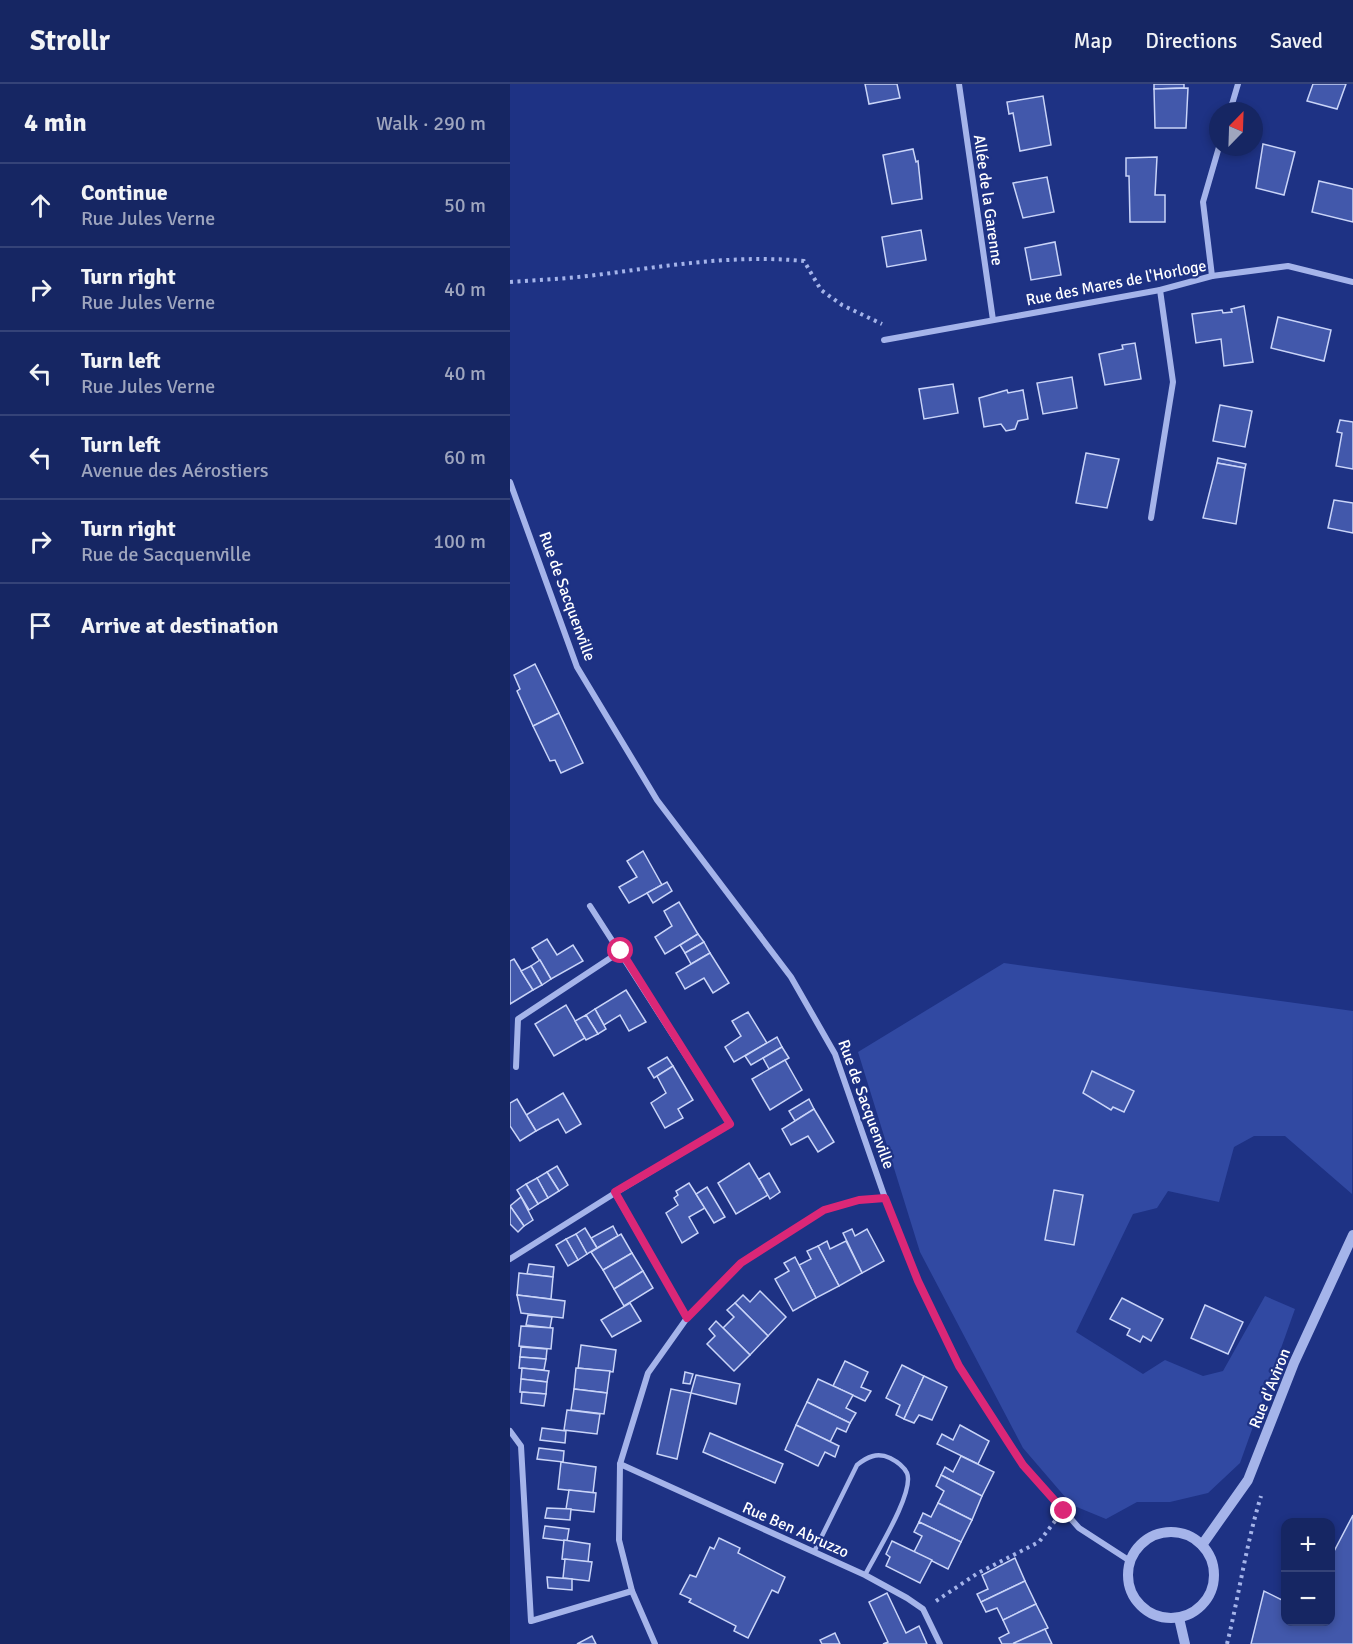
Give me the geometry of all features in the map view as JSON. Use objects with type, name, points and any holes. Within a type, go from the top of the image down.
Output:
[{"type":"street","name":"Allée de la Garenne","points":[[959,84],[993,320]]},
{"type":"street","points":[[1233,102],[1238,84]]},
{"type":"street","points":[[1212,276],[1203,202],[1216,156]]},
{"type":"street","name":"Rue des Mares de l'Horloge","points":[[884,340],[1160,290],[1212,276],[1288,266],[1353,282]]},
{"type":"street","points":[[1150,518],[1173,382],[1160,290]]},
{"type":"street","name":"Rue de Sacquenville","points":[[510,482],[577,667],[657,800],[791,977],[835,1054],[885,1198],[918,1281],[959,1366],[1023,1465],[1079,1528],[1130,1561]]},
{"type":"street","points":[[510,1259],[615,1192],[730,1124],[590,906]]},
{"type":"street","points":[[516,1067],[518,1019],[621,951]]},
{"type":"street","points":[[615,1192],[687,1318]]},
{"type":"street","points":[[655,1644],[632,1591],[619,1540],[620,1464],[648,1373],[687,1318],[741,1263],[824,1210],[859,1200],[885,1198]]},
{"type":"street","name":"Rue d'Aviron","points":[[1202,1545],[1248,1480],[1313,1320],[1353,1235]]},
{"type":"street","points":[[510,1431],[521,1446],[531,1621],[632,1591]]},
{"type":"street","name":"Rue Ben Abruzzo","points":[[620,1464],[865,1575],[907,1598],[922,1609],[940,1644]]},
{"type":"street","points":[[1176,1532],[1190,1536],[1202,1545],[1214,1570],[1213,1584],[1208,1597],[1199,1607],[1179,1618],[1161,1618],[1137,1601],[1129,1582],[1130,1561],[1137,1548],[1148,1538],[1162,1533],[1176,1532]]},
{"type":"street","points":[[1179,1618],[1185,1644]]},
{"type":"lane","points":[[814,1552],[857,1465],[868,1457],[883,1454],[897,1461],[907,1474],[908,1490],[865,1575]]},
{"type":"path","points":[[510,282],[585,276],[711,259],[772,258],[804,261],[821,290],[842,305],[907,335]]},
{"type":"path","points":[[1227,1644],[1251,1528],[1262,1490]]},
{"type":"path","points":[[922,1609],[978,1573],[1039,1542],[1064,1511]]},
{"type":"shaded area","points":[[1004,963],[1353,1011],[1352,1194],[1285,1136],[1254,1136],[1234,1147],[1219,1202],[1168,1191],[1157,1208],[1133,1214],[1076,1332],[1143,1374],[1165,1360],[1203,1376],[1223,1371],[1265,1296],[1295,1309],[1240,1463],[1208,1493],[1170,1502],[1137,1502],[1106,1519],[1072,1505],[1023,1448],[920,1252],[858,1052]]},
{"type":"building","points":[[865,84],[897,84],[900,98],[869,104]]},
{"type":"building","points":[[1154,84],[1184,84],[1184,88],[1154,89]]},
{"type":"building","points":[[1313,84],[1346,84],[1337,109],[1307,101]]},
{"type":"building","points":[[1188,88],[1186,128],[1155,128],[1154,89]]},
{"type":"building","points":[[1043,96],[1051,145],[1020,151],[1013,113],[1009,114],[1007,102]]},
{"type":"building","points":[[1263,144],[1295,152],[1284,195],[1256,188],[1261,156],[1263,156]]},
{"type":"building","points":[[913,149],[916,162],[918,161],[922,199],[892,204],[883,155]]},
{"type":"building","points":[[1157,157],[1155,195],[1165,195],[1165,222],[1130,222],[1129,176],[1126,176],[1126,158]]},
{"type":"building","points":[[1047,177],[1054,212],[1023,218],[1013,183]]},
{"type":"building","points":[[1319,181],[1353,189],[1353,222],[1312,212]]},
{"type":"building","points":[[921,230],[926,260],[887,267],[882,237]]},
{"type":"building","points":[[1055,242],[1061,275],[1031,280],[1025,248]]},
{"type":"building","points":[[1244,306],[1253,362],[1224,366],[1221,339],[1196,343],[1192,314],[1222,310],[1223,313],[1232,312],[1231,309]]},
{"type":"building","points":[[1278,317],[1331,330],[1324,361],[1271,348]]},
{"type":"building","points":[[1135,343],[1141,379],[1105,385],[1099,354],[1123,349],[1122,345]]},
{"type":"building","points":[[1072,377],[1077,408],[1043,414],[1037,383]]},
{"type":"building","points":[[953,384],[958,413],[924,419],[919,389]]},
{"type":"building","points":[[1007,390],[1008,393],[1023,390],[1028,419],[1018,421],[1015,429],[1006,431],[1001,424],[984,427],[979,398]]},
{"type":"building","points":[[1220,405],[1252,411],[1245,447],[1213,441]]},
{"type":"building","points":[[1340,420],[1353,422],[1353,469],[1336,466],[1342,433],[1337,432]]},
{"type":"building","points":[[1086,453],[1119,459],[1107,508],[1076,503]]},
{"type":"building","points":[[1218,458],[1246,464],[1245,468],[1217,463]]},
{"type":"building","points":[[1217,463],[1245,468],[1236,524],[1203,518]]},
{"type":"building","points":[[1334,500],[1353,503],[1353,533],[1328,528]]},
{"type":"building","points":[[535,664],[559,713],[533,726],[517,691],[520,689],[514,675]]},
{"type":"building","points":[[559,713],[583,763],[561,773],[555,760],[550,761],[533,726]]},
{"type":"building","points":[[643,851],[662,885],[629,903],[619,887],[637,877],[627,861]]},
{"type":"building","points":[[667,882],[672,891],[653,903],[647,893]]},
{"type":"building","points":[[679,902],[698,934],[665,954],[655,937],[672,926],[664,911]]},
{"type":"building","points":[[698,934],[704,942],[685,953],[680,945]]},
{"type":"building","points":[[547,939],[557,955],[573,945],[583,961],[551,979],[532,948]]},
{"type":"building","points":[[704,942],[710,953],[691,964],[685,953]]},
{"type":"building","points":[[710,953],[729,983],[713,993],[704,978],[685,989],[676,973]]},
{"type":"building","points":[[514,959],[533,990],[510,1004],[510,961]]},
{"type":"building","points":[[540,960],[551,979],[542,985],[531,966]]},
{"type":"building","points":[[531,966],[542,985],[533,990],[521,971]]},
{"type":"building","points":[[626,990],[646,1022],[629,1031],[620,1015],[604,1025],[595,1009]]},
{"type":"building","points":[[566,1005],[585,1038],[554,1056],[535,1024]]},
{"type":"building","points":[[595,1009],[606,1029],[598,1034],[586,1015]]},
{"type":"building","points":[[748,1012],[767,1043],[734,1062],[725,1047],[741,1036],[732,1021]]},
{"type":"building","points":[[586,1015],[598,1034],[586,1040],[575,1021]]},
{"type":"building","points":[[777,1037],[782,1047],[751,1065],[745,1056]]},
{"type":"building","points":[[782,1047],[789,1058],[769,1069],[763,1058]]},
{"type":"building","points":[[667,1057],[673,1066],[654,1078],[648,1068]]},
{"type":"building","points":[[785,1060],[802,1090],[770,1110],[752,1079]]},
{"type":"building","points":[[673,1066],[693,1100],[678,1109],[683,1118],[665,1128],[651,1103],[666,1093],[657,1076]]},
{"type":"building","points":[[1092,1071],[1134,1091],[1124,1112],[1113,1107],[1111,1110],[1083,1093]]},
{"type":"building","points":[[563,1093],[581,1124],[566,1133],[558,1119],[536,1131],[526,1115]]},
{"type":"building","points":[[517,1099],[536,1131],[520,1141],[510,1126],[510,1103]]},
{"type":"building","points":[[809,1099],[814,1109],[795,1121],[789,1111]]},
{"type":"building","points":[[814,1109],[834,1142],[818,1152],[808,1136],[791,1145],[782,1129]]},
{"type":"building","points":[[749,1163],[768,1195],[736,1214],[718,1183]]},
{"type":"building","points":[[557,1166],[568,1185],[559,1191],[547,1172]]},
{"type":"building","points":[[547,1172],[559,1191],[548,1198],[537,1178]]},
{"type":"building","points":[[769,1173],[780,1192],[770,1199],[759,1179]]},
{"type":"building","points":[[537,1178],[548,1198],[538,1204],[526,1184]]},
{"type":"building","points":[[689,1183],[705,1208],[689,1217],[698,1233],[682,1243],[666,1213],[678,1205],[674,1198],[678,1195],[676,1191]]},
{"type":"building","points":[[526,1184],[538,1204],[529,1210],[517,1190]]},
{"type":"building","points":[[707,1187],[725,1217],[714,1223],[696,1194]]},
{"type":"building","points":[[1054,1190],[1083,1195],[1074,1245],[1045,1240]]},
{"type":"building","points":[[521,1197],[533,1220],[524,1226],[510,1206]]},
{"type":"building","points":[[510,1206],[524,1226],[518,1232],[510,1224]]},
{"type":"building","points":[[613,1226],[618,1236],[597,1248],[591,1238]]},
{"type":"building","points":[[585,1228],[597,1248],[587,1254],[576,1234]]},
{"type":"building","points":[[852,1229],[855,1236],[867,1229],[884,1261],[862,1273],[843,1233]]},
{"type":"building","points":[[576,1234],[587,1254],[578,1260],[566,1239]]},
{"type":"building","points":[[621,1234],[632,1253],[603,1270],[591,1252]]},
{"type":"building","points":[[566,1239],[578,1260],[568,1266],[556,1245]]},
{"type":"building","points":[[827,1241],[830,1249],[846,1241],[862,1273],[839,1286],[818,1246]]},
{"type":"building","points":[[818,1246],[839,1286],[816,1298],[799,1265],[811,1259],[807,1251]]},
{"type":"building","points":[[632,1253],[643,1271],[614,1289],[603,1270]]},
{"type":"building","points":[[795,1257],[816,1298],[793,1311],[775,1279],[789,1271],[784,1263]]},
{"type":"building","points":[[529,1264],[554,1267],[553,1277],[527,1274]]},
{"type":"building","points":[[643,1271],[653,1288],[624,1306],[614,1289]]},
{"type":"building","points":[[519,1273],[553,1277],[551,1299],[517,1295]]},
{"type":"building","points":[[760,1291],[786,1317],[768,1336],[735,1303],[743,1295],[750,1302]]},
{"type":"building","points":[[517,1295],[565,1301],[563,1318],[521,1313]]},
{"type":"building","points":[[1122,1298],[1163,1319],[1151,1341],[1143,1336],[1140,1342],[1127,1335],[1130,1329],[1110,1319]]},
{"type":"building","points":[[630,1303],[641,1321],[612,1337],[601,1320]]},
{"type":"building","points":[[735,1303],[768,1336],[750,1355],[723,1328],[734,1317],[727,1310]]},
{"type":"building","points":[[1205,1305],[1243,1322],[1228,1354],[1191,1338]]},
{"type":"building","points":[[528,1315],[552,1317],[550,1328],[526,1325]]},
{"type":"building","points":[[716,1321],[750,1355],[734,1371],[707,1344],[715,1336],[709,1329]]},
{"type":"building","points":[[521,1326],[553,1328],[551,1349],[519,1346]]},
{"type":"building","points":[[581,1345],[616,1350],[613,1372],[578,1368]]},
{"type":"building","points":[[521,1347],[547,1349],[546,1359],[520,1357]]},
{"type":"building","points":[[520,1357],[546,1359],[544,1370],[519,1368]]},
{"type":"building","points":[[845,1361],[868,1372],[861,1387],[871,1391],[865,1401],[833,1386]]},
{"type":"building","points":[[902,1365],[924,1376],[904,1419],[896,1415],[900,1405],[886,1398]]},
{"type":"building","points":[[522,1368],[549,1371],[547,1382],[521,1379]]},
{"type":"building","points":[[576,1368],[610,1371],[607,1393],[574,1389]]},
{"type":"building","points":[[685,1372],[693,1374],[690,1384],[683,1383]]},
{"type":"building","points":[[696,1375],[740,1384],[736,1404],[691,1393]]},
{"type":"building","points":[[924,1376],[947,1387],[932,1420],[919,1415],[914,1423],[904,1419]]},
{"type":"building","points":[[521,1379],[547,1382],[546,1394],[520,1392]]},
{"type":"building","points":[[818,1379],[853,1395],[846,1408],[856,1413],[850,1423],[807,1402]]},
{"type":"building","points":[[574,1389],[607,1393],[604,1414],[571,1410]]},
{"type":"building","points":[[671,1389],[691,1393],[677,1459],[657,1454]]},
{"type":"building","points":[[522,1392],[546,1394],[544,1406],[521,1403]]},
{"type":"building","points":[[807,1402],[850,1423],[846,1432],[837,1428],[830,1442],[796,1425]]},
{"type":"building","points":[[567,1410],[600,1414],[597,1434],[564,1430]]},
{"type":"building","points":[[796,1425],[839,1446],[835,1457],[825,1452],[818,1466],[785,1450]]},
{"type":"building","points":[[960,1425],[989,1441],[978,1464],[937,1444],[942,1434],[953,1440]]},
{"type":"building","points":[[542,1428],[566,1431],[565,1443],[540,1440]]},
{"type":"building","points":[[710,1433],[783,1464],[775,1483],[703,1452]]},
{"type":"building","points":[[539,1448],[564,1451],[563,1462],[537,1459]]},
{"type":"building","points":[[961,1456],[994,1472],[982,1496],[941,1475],[945,1467],[953,1472]]},
{"type":"building","points":[[561,1462],[596,1467],[593,1493],[558,1489]]},
{"type":"building","points":[[941,1475],[982,1496],[972,1520],[938,1503],[944,1491],[936,1486]]},
{"type":"building","points":[[569,1490],[596,1493],[594,1512],[566,1509]]},
{"type":"building","points":[[938,1503],[972,1520],[961,1542],[919,1522],[923,1513],[931,1517]]},
{"type":"building","points":[[547,1508],[571,1509],[570,1520],[545,1518]]},
{"type":"building","points":[[1353,1515],[1353,1644],[1251,1644],[1264,1591],[1281,1600],[1281,1626],[1335,1626],[1335,1549]]},
{"type":"building","points":[[919,1522],[961,1542],[948,1569],[914,1552],[922,1536],[914,1532]]},
{"type":"building","points":[[545,1526],[569,1529],[567,1541],[543,1538]]},
{"type":"building","points":[[719,1538],[740,1548],[738,1553],[785,1577],[778,1593],[772,1590],[748,1638],[734,1631],[736,1626],[689,1602],[691,1599],[680,1594],[690,1575],[696,1577],[710,1547],[714,1549]]},
{"type":"building","points":[[564,1540],[590,1544],[588,1562],[562,1559]]},
{"type":"building","points":[[892,1541],[932,1560],[920,1583],[886,1566],[890,1557],[886,1554]]},
{"type":"building","points":[[1015,1558],[1025,1581],[981,1602],[977,1594],[988,1589],[982,1575]]},
{"type":"building","points":[[565,1559],[592,1562],[589,1581],[563,1578]]},
{"type":"building","points":[[547,1577],[572,1579],[572,1590],[548,1588]]},
{"type":"building","points":[[1025,1581],[1036,1604],[1003,1620],[997,1608],[986,1612],[981,1602]]},
{"type":"building","points":[[887,1593],[906,1633],[919,1626],[927,1644],[883,1644],[888,1642],[869,1602]]},
{"type":"building","points":[[1036,1604],[1048,1628],[1013,1644],[1002,1644],[999,1638],[1009,1633],[1003,1620]]},
{"type":"building","points":[[1045,1629],[1052,1644],[1014,1643]]},
{"type":"building","points":[[835,1633],[840,1644],[822,1644],[820,1640]]},
{"type":"building","points":[[592,1636],[596,1644],[577,1644]]},
{"type":"route","points":[[621,951],[730,1124],[615,1192],[687,1318],[741,1263],[824,1210],[859,1200],[885,1198],[918,1281],[959,1366],[1023,1465],[1064,1511]]}]
